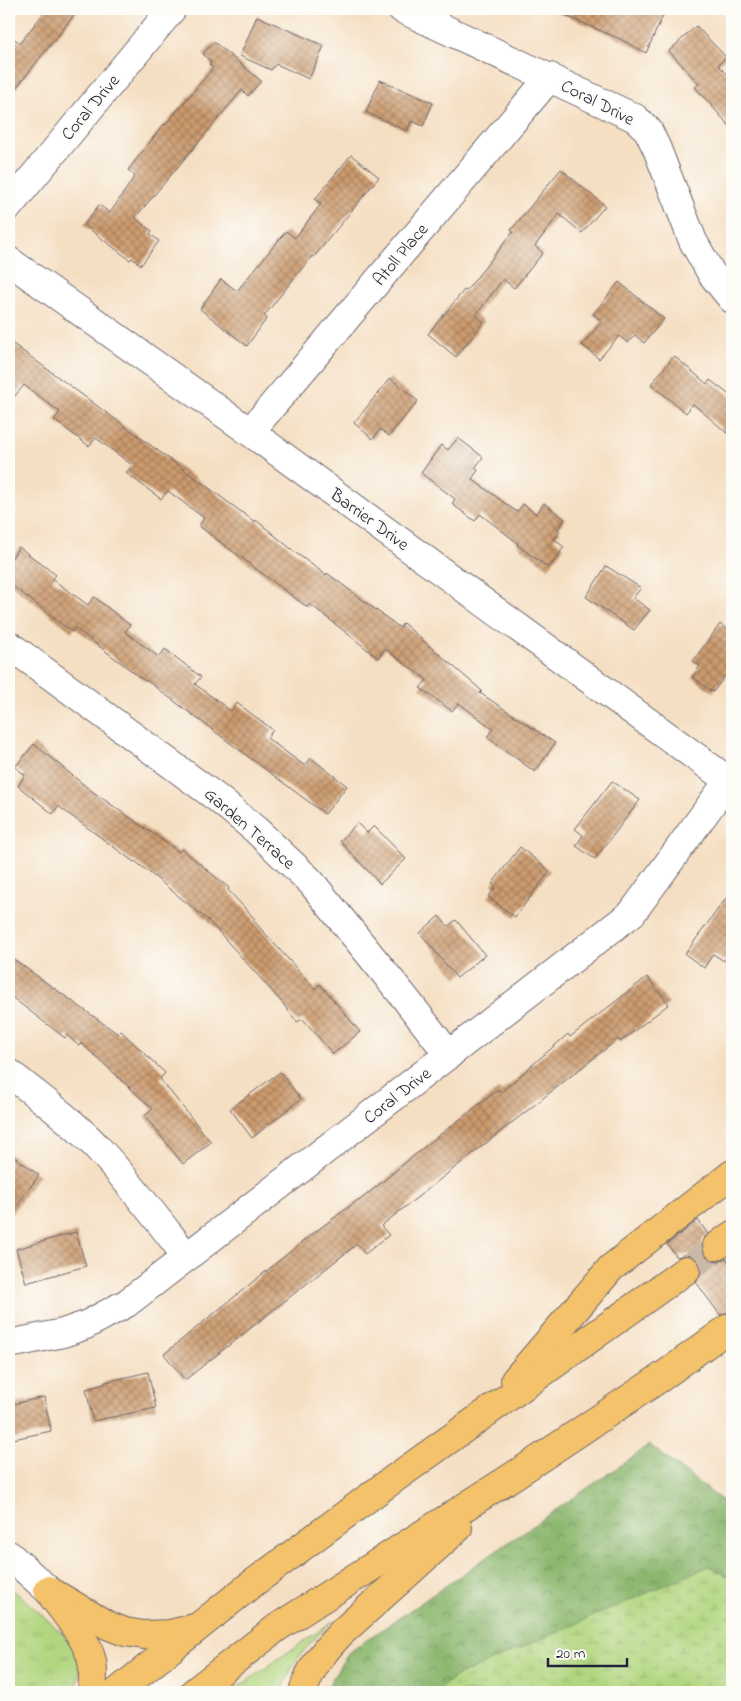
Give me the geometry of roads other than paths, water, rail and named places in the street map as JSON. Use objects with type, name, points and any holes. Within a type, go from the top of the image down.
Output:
[{"type":"highway","points":[[487,1412],[611,1268],[732,1174]]},
{"type":"highway","points":[[117,1692],[198,1627],[391,1481],[686,1270]]},
{"type":"highway","points":[[194,1692],[278,1628],[524,1469],[663,1376],[730,1327]]},
{"type":"highway","points":[[303,1692],[305,1684],[324,1651],[524,1469]]},
{"type":"highway","points":[[48,1590],[107,1625],[125,1632],[144,1635],[170,1634],[198,1627]]},
{"type":"highway","points":[[48,1590],[72,1623],[91,1659],[93,1674],[92,1692]]},
{"type":"street","name":"Coral Drive","points":[[9,206],[172,9]]},
{"type":"street","name":"Coral Drive","points":[[402,9],[635,118],[648,130],[657,149],[692,241],[711,272],[732,299]]},
{"type":"street","name":"Atoll Place","points":[[250,432],[550,77]]},
{"type":"street","name":"Barrier Drive","points":[[9,261],[250,432],[731,779]]},
{"type":"street","name":"Garden Terrace","points":[[9,645],[217,798],[256,830],[311,882],[449,1055]]},
{"type":"street","name":"Coral Drive","points":[[9,1344],[63,1333],[86,1325],[127,1304],[632,913],[731,779]]},
{"type":"street","points":[[9,1073],[64,1116],[96,1147],[188,1257]]},
{"type":"street","points":[[9,1556],[48,1590]]},
{"type":"tunnel","points":[[686,1270],[717,1246]]}]
